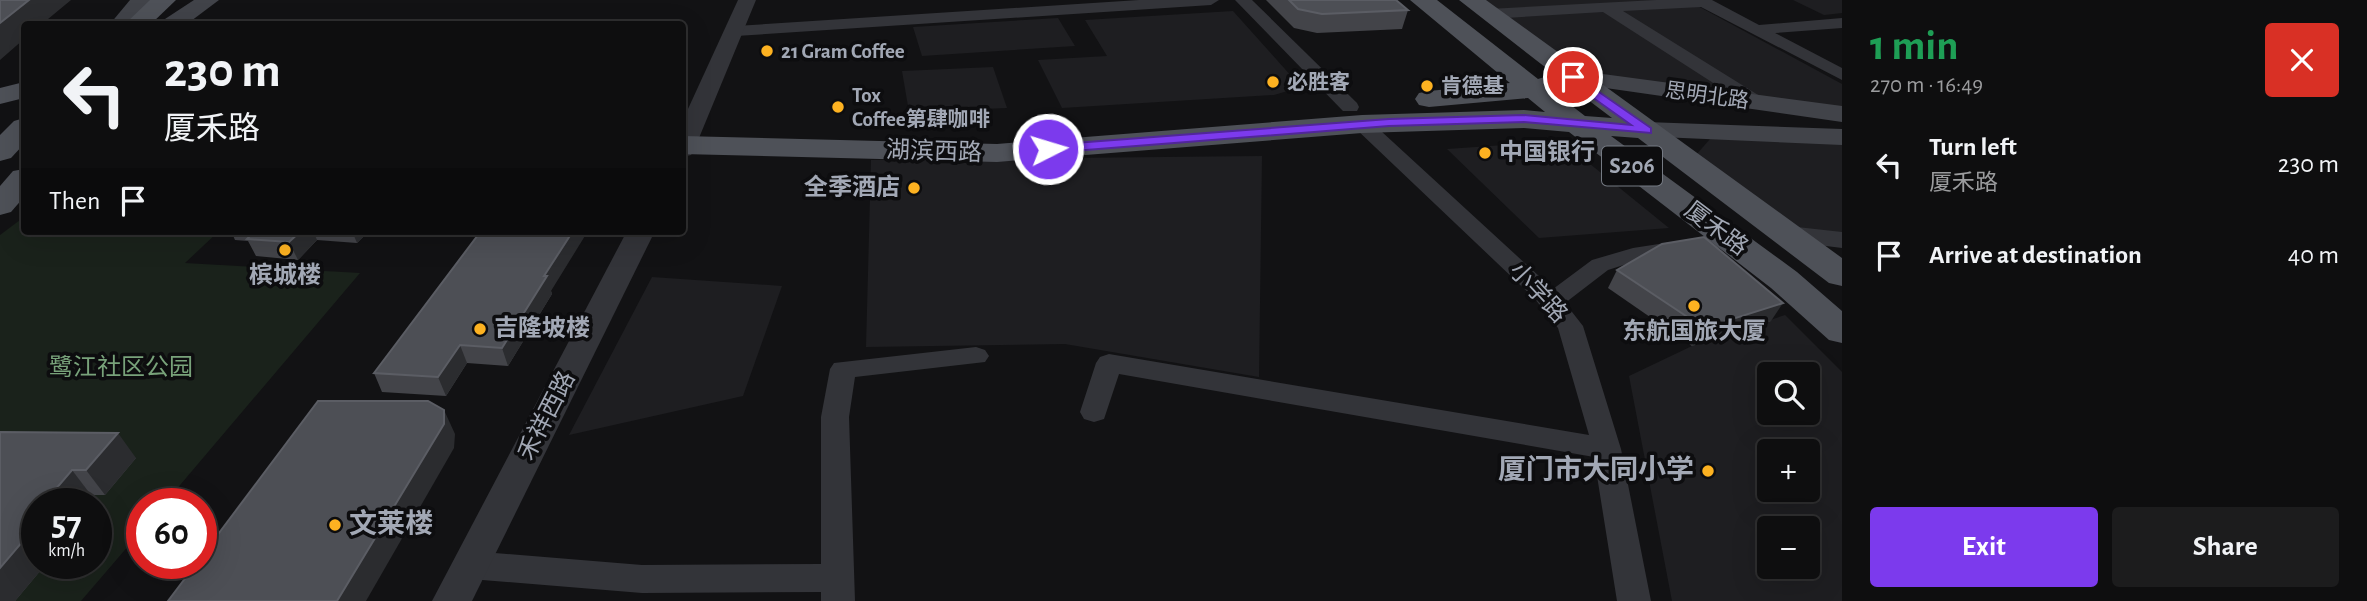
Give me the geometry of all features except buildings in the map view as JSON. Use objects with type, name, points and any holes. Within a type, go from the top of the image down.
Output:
[{"type":"main road","points":[[124,21],[141,0]]},
{"type":"main road","points":[[140,21],[164,0]]},
{"type":"main road","points":[[162,21],[183,0]]},
{"type":"main road","points":[[177,21],[208,0]]},
{"type":"main road","name":"厦禾路","points":[[1422,0],[1576,122],[1784,280],[1842,331]]},
{"type":"main road","name":"厦禾路","points":[[1480,7],[1842,275]]},
{"type":"main road","name":"湖滨西路","points":[[686,141],[997,153],[1356,115],[1536,89],[1573,77]]},
{"type":"main road","name":"思明北路","points":[[1573,77],[1756,102],[1837,126]]},
{"type":"main road","points":[[0,96],[21,91]]},
{"type":"main road","points":[[0,113],[21,114]]},
{"type":"main road","name":"湖滨西路","points":[[1356,115],[1524,119],[1646,130]]},
{"type":"main road","name":"思明北路","points":[[1646,130],[1837,126]]},
{"type":"main road","points":[[0,205],[21,181]]},
{"type":"main road","points":[[0,224],[21,208]]},
{"type":"street","points":[[686,139],[736,31],[747,0]]},
{"type":"street","points":[[736,31],[1048,5],[1211,0]]},
{"type":"street","name":"小学路","points":[[1243,0],[1356,115],[1551,302],[1570,326],[1607,449],[1634,601]]},
{"type":"street","points":[[1480,7],[1605,7],[1704,2],[1842,75]]},
{"type":"street","points":[[1605,7],[1756,102]]},
{"type":"street","points":[[1756,30],[1842,23]]},
{"type":"street","points":[[1788,234],[1842,240]]},
{"type":"street","name":"禾祥西路","points":[[452,601],[639,235]]},
{"type":"street","points":[[1551,302],[1600,265],[1633,255],[1730,240]]},
{"type":"street","points":[[470,565],[642,579],[838,589],[835,417],[843,369],[976,356]]},
{"type":"street","points":[[1094,412],[1109,363],[1607,449]]},
{"type":"shaded area","points":[[1475,0],[1692,0],[1491,11]]},
{"type":"shaded area","points":[[1793,0],[1842,0],[1842,13],[1824,15]]},
{"type":"shaded area","points":[[1696,5],[1842,84],[1842,110],[1579,74],[1498,17]]},
{"type":"shaded area","points":[[1233,11],[1301,87],[1274,95],[1062,108],[1038,60],[1107,56],[1085,20]]},
{"type":"shaded area","points":[[1058,18],[1075,46],[922,56],[913,27]]},
{"type":"shaded area","points":[[993,67],[1007,108],[909,112],[902,71]]},
{"type":"shaded area","points":[[1710,139],[1842,139],[1842,236],[1800,231],[1696,155]]},
{"type":"shaded area","points":[[1532,143],[1554,146],[1579,155],[1669,228],[1539,238],[1447,149]]},
{"type":"shaded area","points":[[1262,156],[1259,377],[1065,344],[866,347],[871,160]]},
{"type":"shaded area","points":[[652,277],[782,286],[743,396],[569,435]]},
{"type":"shaded area","name":"厦门市大同小学","points":[[1785,315],[1842,372],[1842,601],[1672,601],[1629,376],[1692,346]]},
{"type":"green space","name":"鹭江社区公园","points":[[21,219],[21,235],[215,235],[185,263],[360,273],[178,488],[126,488],[126,549],[112,565],[112,488],[21,488],[21,579],[100,579],[81,601],[0,601],[0,235]]},
{"type":"place","name":"21 Gram Coffee","points":[[767,51]]},
{"type":"place","name":"必胜客","points":[[1273,82]]},
{"type":"place","name":"肯德基","points":[[1427,86]]},
{"type":"place","name":"Tox Coffee第肆咖啡","points":[[838,107]]},
{"type":"place","name":"中国银行","points":[[1485,153]]},
{"type":"place","name":"全季酒店","points":[[914,188]]},
{"type":"place","name":"槟城楼","points":[[285,250]]},
{"type":"place","name":"东航国旅大厦","points":[[1694,306]]},
{"type":"place","name":"吉隆坡楼","points":[[480,329]]},
{"type":"place","name":"厦门市大同小学","points":[[1708,471]]},
{"type":"place","name":"文莱楼","points":[[335,525]]},
{"type":"route","points":[[1048,149],[1389,123],[1524,119],[1646,130],[1573,77]]}]
